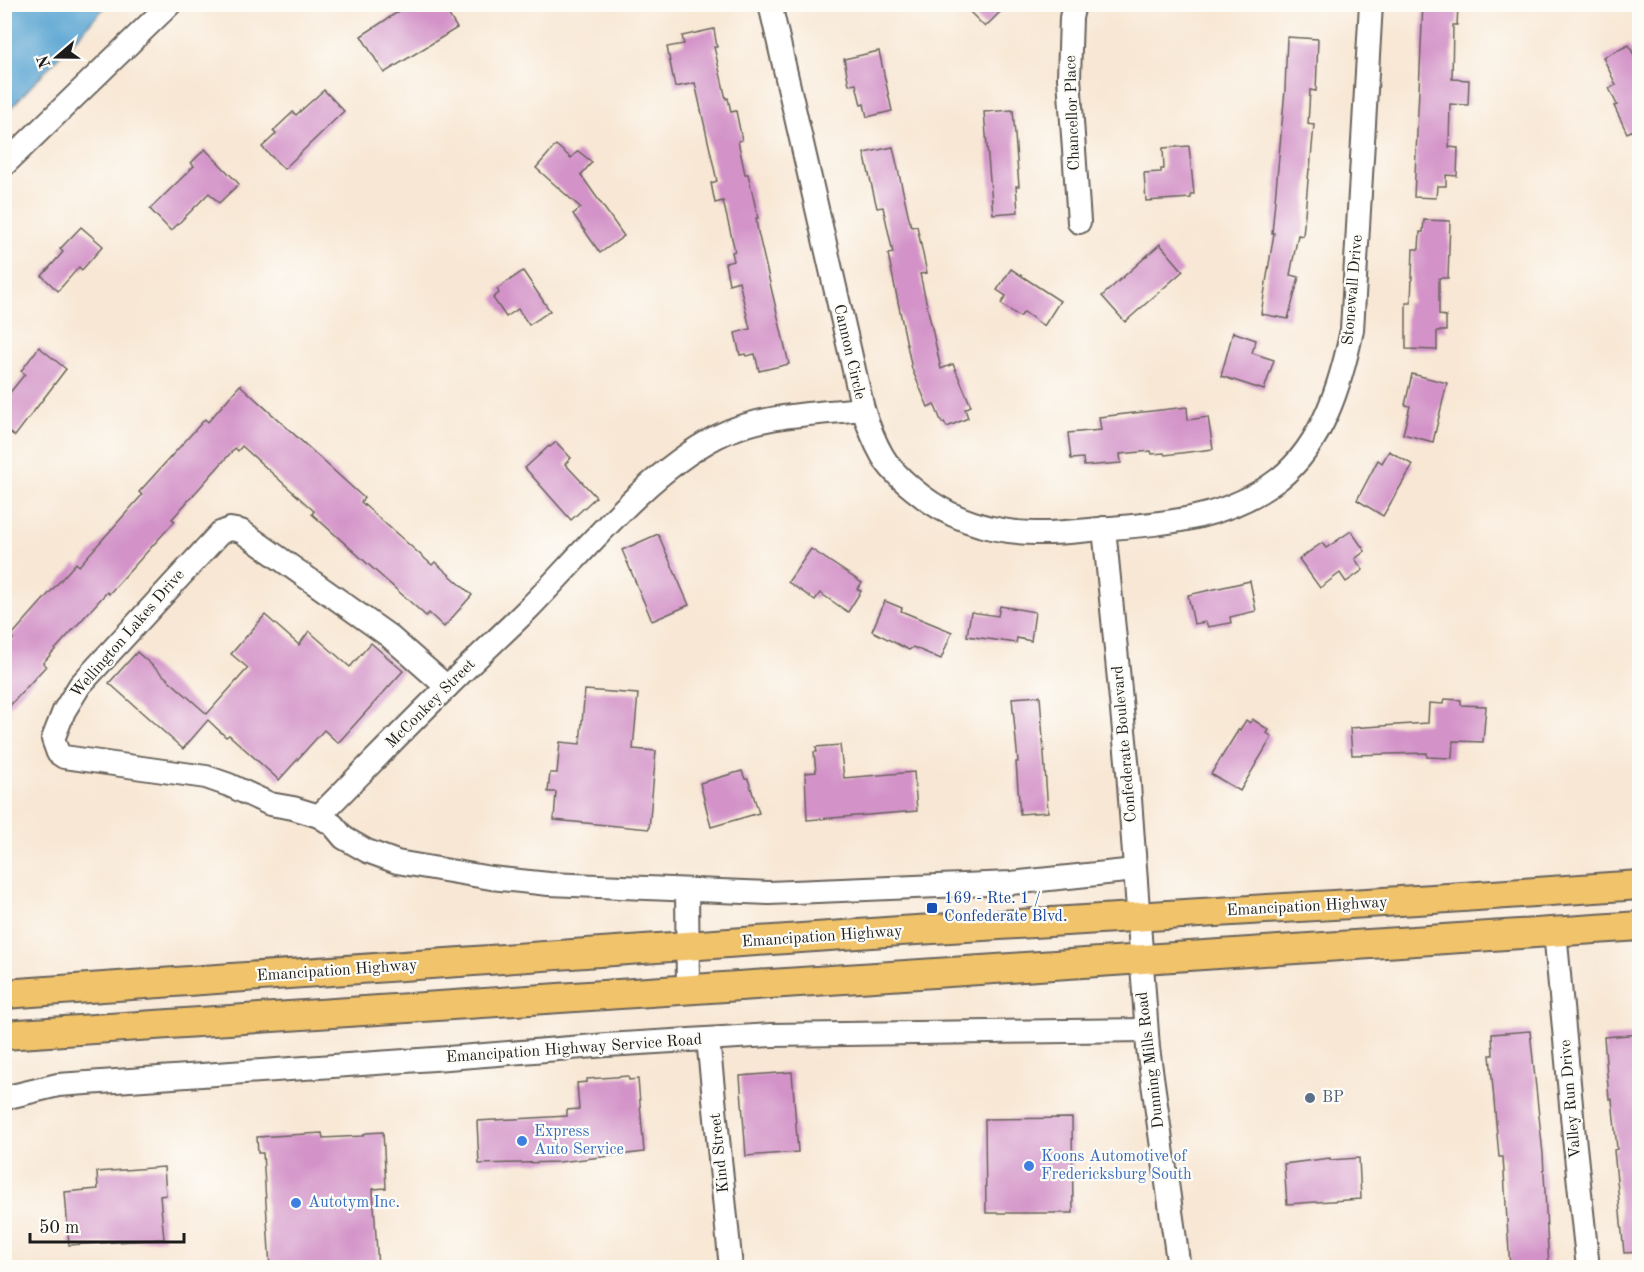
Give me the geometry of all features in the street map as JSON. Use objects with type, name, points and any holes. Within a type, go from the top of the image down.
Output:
[{"type":"main road","name":"Emancipation Highway","points":[[4,994],[900,931],[1640,885]]},
{"type":"main road","points":[[4,1035],[1640,926]]},
{"type":"street","points":[[4,165],[170,4]]},
{"type":"street","name":"Cannon Circle","points":[[770,4],[863,409],[882,457],[902,480],[926,500],[952,516],[977,525],[1035,533],[1104,528]]},
{"type":"street","name":"Chancellor Place","points":[[1074,4],[1071,18],[1070,78],[1079,222]]},
{"type":"street","name":"Stonewall Drive","points":[[1104,528],[1184,521],[1218,511],[1250,497],[1279,479],[1298,461],[1310,444],[1332,402],[1344,367],[1352,330],[1371,4]]},
{"type":"street","name":"McConkey Street","points":[[319,816],[527,610],[642,491],[668,469],[718,437],[748,424],[781,417],[863,409]]},
{"type":"street","name":"Confederate Boulevard","points":[[1104,528],[1128,771],[1140,960]]},
{"type":"street","name":"Wellington Lakes Drive","points":[[319,816],[270,804],[206,777],[64,757],[58,753],[53,739],[64,711],[80,686],[220,533],[230,530],[240,531],[389,636],[447,687]]},
{"type":"street","points":[[319,816],[333,825],[344,838],[367,851],[397,862],[491,878],[549,884],[769,893],[1011,883],[1135,870]]},
{"type":"street","points":[[687,890],[688,990]]},
{"type":"street","name":"Valley Run Drive","points":[[1555,931],[1588,1268]]},
{"type":"street","name":"Dunning Mills Road","points":[[1140,960],[1146,1030],[1179,1268]]},
{"type":"street","name":"Emancipation Highway Service Road","points":[[4,1098],[70,1084],[772,1035],[1146,1030]]},
{"type":"street","name":"Kind Street","points":[[708,1039],[731,1268]]},
{"type":"water","points":[[4,5],[107,5],[5,114]]},
{"type":"building","points":[[410,4],[442,4],[457,28],[384,73],[361,36]]},
{"type":"building","points":[[962,4],[1008,4],[985,27]]},
{"type":"building","points":[[1423,4],[1458,6],[1457,25],[1453,25],[1452,79],[1469,80],[1468,105],[1450,104],[1449,147],[1458,148],[1457,176],[1446,175],[1446,186],[1437,186],[1436,198],[1414,197]]},
{"type":"building","points":[[714,29],[717,47],[714,47],[726,99],[728,98],[731,112],[736,111],[742,140],[738,141],[745,174],[748,174],[758,218],[756,218],[758,232],[789,364],[759,371],[755,354],[740,355],[735,333],[750,329],[739,281],[729,284],[725,263],[734,261],[732,252],[735,251],[723,201],[715,203],[711,183],[717,181],[695,83],[675,87],[667,47],[684,44],[682,36]]},
{"type":"building","points":[[1287,37],[1318,39],[1316,91],[1310,90],[1308,124],[1314,125],[1303,236],[1298,235],[1290,275],[1299,277],[1288,319],[1261,314],[1274,233],[1272,233],[1285,90]]},
{"type":"building","points":[[1629,45],[1640,68],[1640,127],[1627,133],[1614,106],[1617,105],[1609,88],[1616,85],[1603,57]]},
{"type":"building","points":[[879,51],[892,111],[867,117],[864,104],[861,105],[856,84],[849,85],[844,59]]},
{"type":"building","points":[[324,90],[344,111],[284,169],[262,147],[276,134],[273,131],[293,112],[296,115]]},
{"type":"building","points":[[1013,110],[1019,186],[1016,186],[1018,212],[993,214],[984,112]]},
{"type":"building","points":[[556,145],[571,158],[578,151],[592,162],[581,175],[624,236],[600,253],[573,214],[581,208],[536,168]]},
{"type":"building","points":[[1189,146],[1194,194],[1191,194],[1191,198],[1146,201],[1144,173],[1161,172],[1161,169],[1164,169],[1163,148]]},
{"type":"building","points":[[893,147],[911,227],[917,226],[927,273],[920,274],[941,369],[953,364],[971,406],[965,409],[968,418],[947,427],[944,422],[942,423],[934,404],[928,407],[912,369],[888,254],[893,253],[883,207],[877,208],[864,153]]},
{"type":"building","points":[[205,149],[239,184],[219,203],[209,193],[171,231],[150,209],[194,166],[191,163]]},
{"type":"building","points":[[1424,220],[1450,221],[1448,278],[1439,278],[1439,315],[1446,316],[1446,331],[1437,331],[1437,350],[1406,349],[1406,303],[1411,303],[1413,249],[1419,249],[1420,232],[1423,232]]},
{"type":"building","points":[[81,227],[103,246],[82,270],[79,267],[58,291],[42,276],[63,252],[60,249]]},
{"type":"building","points":[[1160,244],[1183,271],[1125,322],[1102,296]]},
{"type":"building","points":[[1011,269],[1060,301],[1044,326],[1024,312],[1020,317],[1001,304],[1006,296],[997,290]]},
{"type":"building","points":[[523,271],[550,311],[529,325],[518,309],[506,317],[493,298],[499,293],[497,289]]},
{"type":"building","points":[[1233,332],[1256,340],[1252,353],[1274,360],[1264,390],[1221,376]]},
{"type":"building","points":[[39,347],[66,369],[15,436],[4,428],[4,400],[25,374],[21,371]]},
{"type":"building","points":[[1412,374],[1447,383],[1433,442],[1403,434],[1410,406],[1405,405]]},
{"type":"building","points":[[240,385],[364,498],[361,502],[432,565],[435,562],[472,595],[444,627],[429,613],[426,616],[312,514],[314,511],[242,446],[238,451],[235,448],[172,519],[175,521],[43,663],[46,666],[4,712],[4,649],[13,639],[11,636],[76,563],[79,566],[142,495],[139,492],[205,419],[208,422]]},
{"type":"building","points":[[1187,407],[1188,420],[1208,417],[1213,449],[1165,455],[1164,453],[1152,454],[1151,451],[1120,454],[1121,463],[1084,466],[1083,458],[1071,459],[1068,433],[1101,430],[1099,417]]},
{"type":"building","points":[[556,442],[571,458],[565,464],[596,497],[571,520],[525,468]]},
{"type":"building","points":[[1389,451],[1413,465],[1383,516],[1357,500],[1378,460],[1382,463]]},
{"type":"building","points":[[1351,531],[1365,551],[1355,559],[1363,570],[1346,582],[1340,573],[1320,588],[1299,559],[1322,543],[1326,548]]},
{"type":"building","points":[[658,534],[689,605],[652,621],[622,550]]},
{"type":"building","points":[[811,549],[862,583],[857,589],[861,591],[848,612],[820,593],[815,600],[788,582]]},
{"type":"building","points":[[1250,581],[1256,611],[1230,617],[1231,623],[1208,627],[1206,622],[1194,624],[1188,595]]},
{"type":"building","points":[[885,601],[902,608],[901,611],[952,632],[941,659],[913,647],[909,650],[872,631]]},
{"type":"building","points":[[1000,606],[1035,612],[1031,641],[1017,638],[1016,643],[967,636],[971,612],[998,616]]},
{"type":"building","points":[[265,615],[299,645],[309,631],[350,667],[371,643],[403,671],[338,743],[324,730],[279,780],[229,735],[226,737],[208,720],[183,749],[109,683],[137,652],[207,714],[248,668],[231,654]]},
{"type":"building","points":[[585,690],[638,694],[633,749],[656,751],[649,829],[554,820],[556,792],[548,792],[550,773],[557,773],[560,742],[580,744]]},
{"type":"building","points":[[1040,696],[1048,812],[1020,814],[1012,698]]},
{"type":"building","points":[[1444,699],[1461,700],[1461,705],[1486,706],[1483,742],[1453,741],[1452,758],[1427,757],[1427,753],[1352,755],[1350,728],[1428,723],[1429,703],[1443,704]]},
{"type":"building","points":[[1252,719],[1269,730],[1267,733],[1272,737],[1240,791],[1211,774],[1239,729],[1246,720],[1250,723]]},
{"type":"building","points":[[840,745],[844,778],[914,772],[917,811],[807,820],[805,773],[816,772],[814,752],[817,752],[816,747]]},
{"type":"building","points":[[742,771],[745,779],[748,779],[759,813],[711,827],[700,783]]},
{"type":"building","points":[[1530,1031],[1543,1154],[1549,1268],[1510,1268],[1503,1157],[1499,1157],[1490,1055],[1493,1055],[1492,1034]]},
{"type":"building","points":[[1640,1034],[1640,1252],[1624,1253],[1614,1150],[1617,1149],[1612,1099],[1609,1099],[1604,1037]]},
{"type":"building","points":[[792,1072],[798,1152],[746,1156],[740,1076]]},
{"type":"building","points":[[628,1076],[629,1080],[638,1079],[644,1152],[559,1162],[479,1164],[477,1121],[567,1116],[567,1110],[579,1109],[577,1083],[587,1082],[587,1079]]},
{"type":"building","name":"Koons Automotive of Fredericksburg South","points":[[1072,1118],[1073,1213],[986,1213],[985,1119]]},
{"type":"building","points":[[383,1132],[386,1188],[373,1189],[378,1268],[270,1268],[263,1153],[258,1153],[257,1137],[322,1133],[323,1138],[362,1136],[366,1133]]},
{"type":"building","points":[[1330,1158],[1330,1160],[1359,1158],[1361,1199],[1287,1204],[1284,1164]]},
{"type":"building","points":[[164,1167],[166,1195],[160,1196],[164,1239],[69,1245],[65,1192],[98,1189],[97,1172]]},
{"type":"place","name":"169 - Rte. 1 / Confederate Blvd.","points":[[932,908]]},
{"type":"place","name":"BP","points":[[1310,1098]]},
{"type":"place","name":"Express Auto Service","points":[[522,1141]]},
{"type":"place","name":"Koons Automotive of Fredericksburg South","points":[[1029,1166]]},
{"type":"place","name":"Autotym Inc.","points":[[296,1203]]}]
